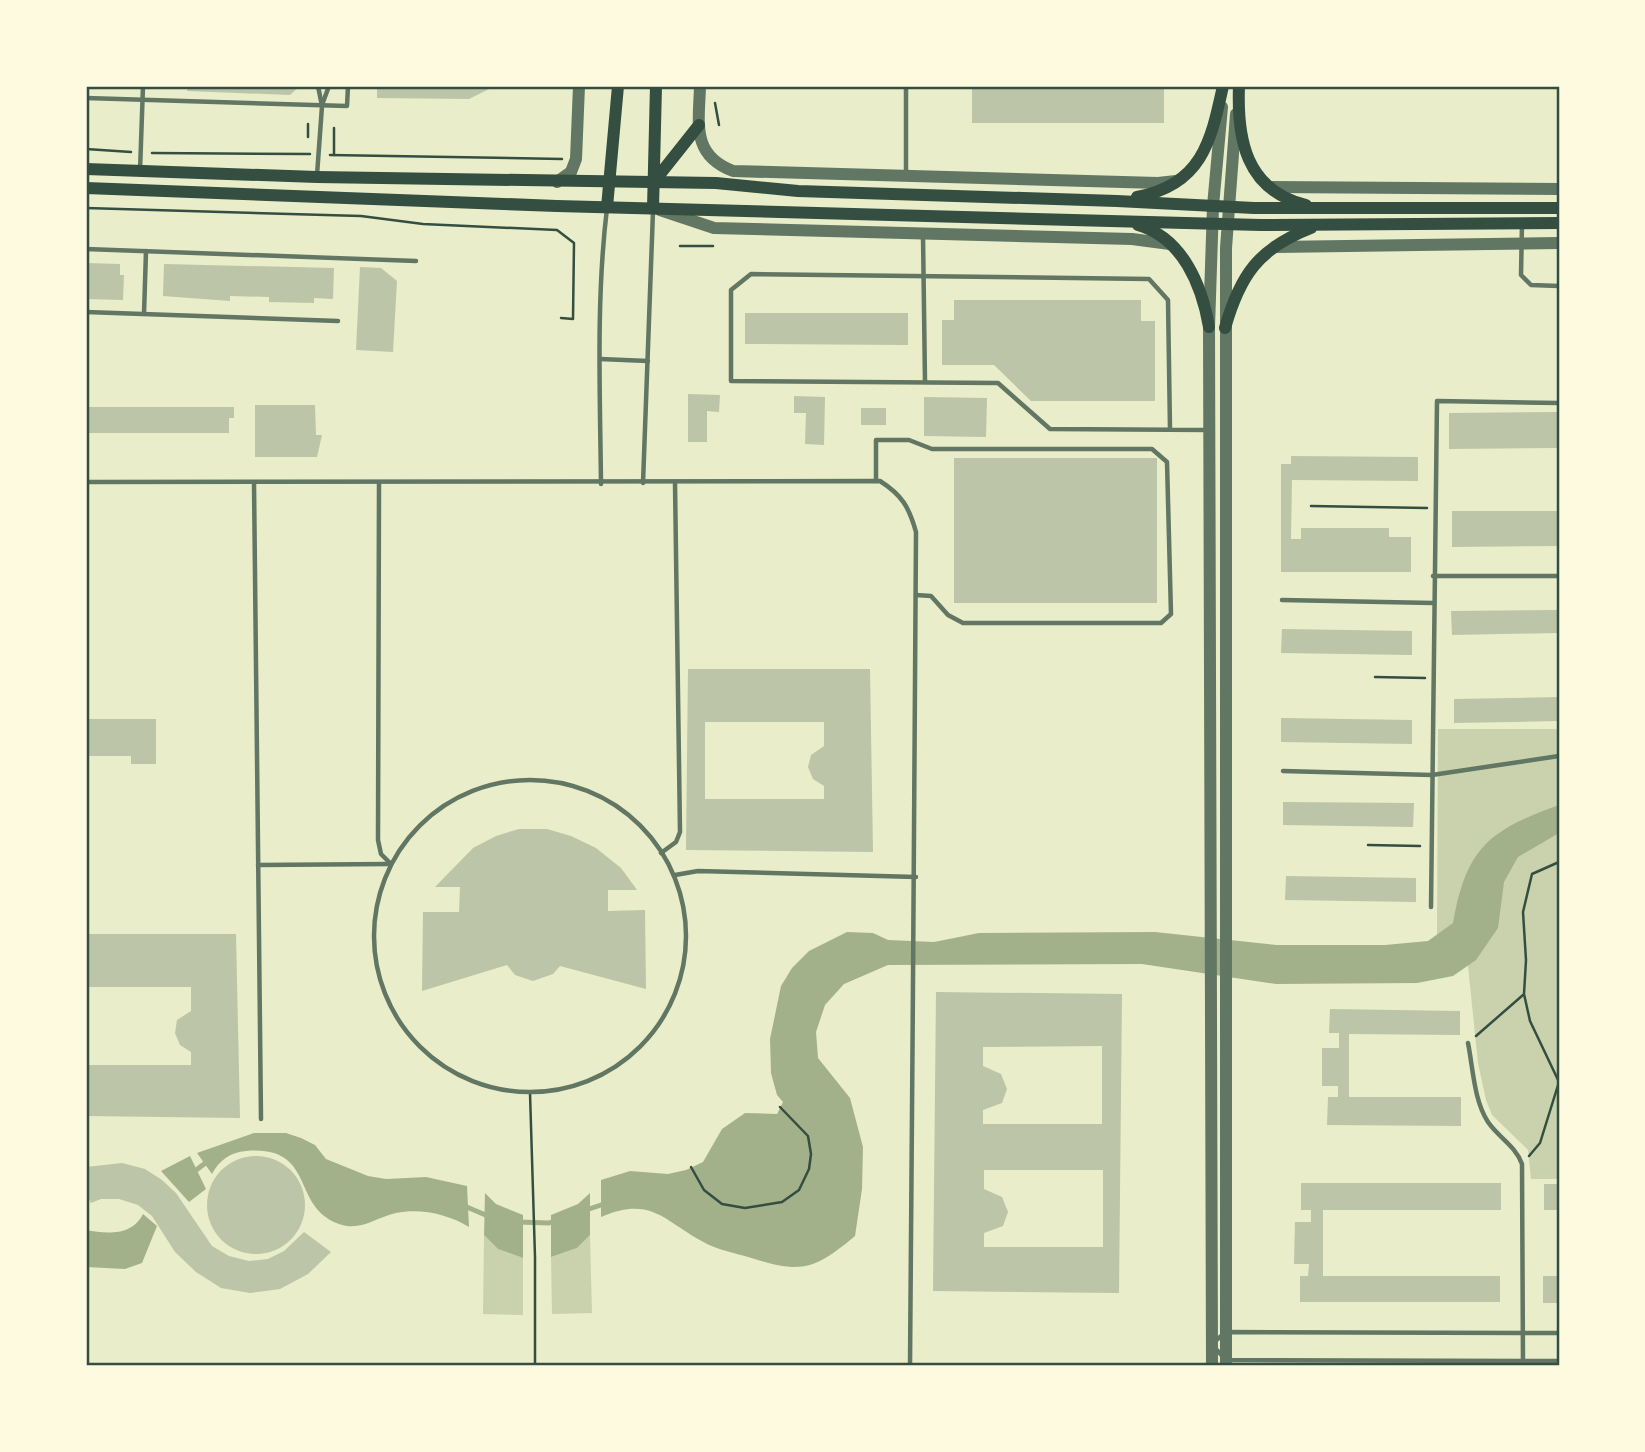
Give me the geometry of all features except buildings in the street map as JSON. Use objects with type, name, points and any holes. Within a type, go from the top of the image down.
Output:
[{"type":"main road","points":[[607,207],[618,86]]},
{"type":"main road","points":[[653,208],[656,86]]},
{"type":"main road","points":[[1117,201],[1152,194],[1195,168],[1206,152],[1224,86]]},
{"type":"main road","points":[[1239,86],[1238,122],[1241,145],[1258,175],[1271,187],[1298,203],[1320,208]]},
{"type":"main road","points":[[653,184],[699,125]]},
{"type":"main road","points":[[86,169],[317,177],[716,183],[798,191],[1227,207],[1559,208]]},
{"type":"main road","points":[[86,188],[607,207],[1212,223],[1559,223]]},
{"type":"main road","points":[[1104,219],[1150,228],[1170,244],[1196,277],[1203,293],[1209,327]]},
{"type":"main road","points":[[1226,328],[1235,295],[1247,271],[1292,235],[1318,225]]},
{"type":"street","points":[[557,182],[570,172],[576,159],[579,86]]},
{"type":"street","points":[[700,86],[699,125],[704,152],[716,165],[733,171],[906,178],[1158,183],[1177,181]]},
{"type":"street","points":[[1224,86],[1213,206],[1209,327],[1212,929],[1219,986],[1226,1363]]},
{"type":"street","points":[[1212,1366],[1219,986],[1226,933],[1226,223],[1239,86]]},
{"type":"street","points":[[1271,187],[1559,188]]},
{"type":"street","points":[[653,208],[713,228],[1132,239],[1170,244]]},
{"type":"street","points":[[1275,247],[1559,243]]},
{"type":"lane","points":[[140,172],[143,86]]},
{"type":"lane","points":[[318,86],[322,106]]},
{"type":"lane","points":[[317,177],[322,106],[329,86]]},
{"type":"lane","points":[[86,98],[347,106],[348,86]]},
{"type":"lane","points":[[906,86],[906,178]]},
{"type":"lane","points":[[601,484],[600,359],[603,242],[607,207]]},
{"type":"lane","points":[[643,483],[653,208]]},
{"type":"lane","points":[[1522,223],[1521,275],[1531,285],[1559,286]]},
{"type":"lane","points":[[923,235],[925,382]]},
{"type":"lane","points":[[86,249],[416,261]]},
{"type":"lane","points":[[144,314],[146,251]]},
{"type":"lane","points":[[1170,430],[1168,300],[1149,279],[751,274],[731,290],[731,382],[998,383],[1050,429],[1170,430],[1211,430]]},
{"type":"lane","points":[[86,312],[338,321]]},
{"type":"lane","points":[[600,359],[648,361]]},
{"type":"lane","points":[[1431,907],[1433,508],[1437,401],[1559,403]]},
{"type":"lane","points":[[876,481],[876,440],[909,440],[932,449],[1152,449],[1167,462],[1171,614],[1161,623],[963,623],[948,615],[931,596],[916,595]]},
{"type":"lane","points":[[86,482],[601,484],[876,481],[899,493],[910,508],[916,532],[916,877],[912,938],[910,1366]]},
{"type":"lane","points":[[254,483],[261,1119]]},
{"type":"lane","points":[[379,483],[378,840],[381,854],[391,864]]},
{"type":"lane","points":[[661,853],[676,842],[680,832],[675,483]]},
{"type":"lane","points":[[1433,576],[1559,576]]},
{"type":"lane","points":[[1282,600],[1433,603]]},
{"type":"lane","points":[[1283,771],[1432,775],[1559,756]]},
{"type":"lane","points":[[509,781],[561,782],[608,800],[648,832],[661,853],[675,875],[687,925],[682,976],[662,1022],[627,1060],[582,1084],[530,1093],[478,1084],[432,1059],[397,1020],[377,972],[373,920],[391,864],[418,826],[460,796],[509,781]]},
{"type":"lane","points":[[258,864],[391,864]]},
{"type":"lane","points":[[675,875],[698,871],[916,877]]},
{"type":"lane","points":[[1468,1043],[1481,1110],[1490,1125],[1517,1150],[1522,1164],[1523,1364]]},
{"type":"lane","points":[[1559,1333],[1226,1332],[1212,1344],[1226,1363],[1523,1364],[1559,1361]]},
{"type":"path","points":[[715,98],[719,125]]},
{"type":"path","points":[[334,128],[334,155]]},
{"type":"path","points":[[86,208],[361,216],[423,224],[557,230],[574,243],[573,319],[562,318]]},
{"type":"path","points":[[680,246],[713,246]]},
{"type":"path","points":[[1311,506],[1433,508]]},
{"type":"path","points":[[1375,677],[1433,678]]},
{"type":"path","points":[[1368,845],[1431,846]]},
{"type":"path","points":[[1522,1164],[1540,1143],[1559,1082],[1530,1021],[1524,994],[1526,960],[1523,912],[1532,874],[1559,862]]},
{"type":"path","points":[[1468,1043],[1524,994]]},
{"type":"path","points":[[530,1093],[535,1257],[534,1366]]},
{"type":"path","points":[[691,1167],[704,1190],[722,1204],[745,1208],[782,1202],[799,1190],[811,1154],[808,1136],[780,1107]]},
{"type":"shaded area","points":[[1438,729],[1559,729],[1559,1179],[1531,1179],[1528,1150],[1492,1115],[1478,1063],[1465,937],[1437,936]]},
{"type":"shaded area","points":[[1559,805],[1559,833],[1518,857],[1504,882],[1498,928],[1476,960],[1453,976],[1417,983],[1276,984],[1142,964],[888,965],[844,984],[825,1005],[816,1032],[818,1058],[850,1098],[863,1147],[862,1189],[855,1236],[816,1263],[781,1266],[722,1250],[646,1210],[619,1211],[601,1217],[601,1180],[630,1171],[668,1174],[686,1170],[703,1162],[722,1129],[745,1113],[777,1114],[783,1102],[777,1095],[771,1073],[770,1039],[781,986],[792,968],[809,951],[847,932],[873,933],[888,940],[934,942],[979,933],[1155,932],[1276,945],[1385,945],[1428,941],[1453,923],[1465,876],[1485,845],[1515,823]]},
{"type":"shaded area","points":[[254,1133],[286,1133],[301,1138],[315,1145],[326,1159],[368,1176],[386,1179],[426,1177],[467,1186],[469,1227],[443,1216],[415,1211],[396,1213],[361,1225],[339,1224],[324,1216],[314,1205],[294,1167],[284,1157],[268,1152],[235,1153],[218,1165],[212,1174],[197,1153]]},
{"type":"shaded area","points":[[190,1156],[206,1189],[189,1202],[161,1171]]},
{"type":"shaded area","points":[[485,1193],[496,1204],[523,1215],[523,1258],[498,1249],[484,1235]]},
{"type":"shaded area","points":[[590,1193],[590,1235],[577,1248],[551,1257],[551,1215],[578,1204]]},
{"type":"shaded area","points":[[143,1214],[157,1226],[142,1263],[125,1269],[86,1267],[86,1230],[126,1230]]},
{"type":"shaded area","points":[[484,1235],[498,1249],[523,1258],[523,1315],[483,1314]]},
{"type":"shaded area","points":[[590,1235],[592,1313],[552,1314],[551,1257],[577,1248]]},
{"type":"waterway","points":[[191,1174],[208,1161]]},
{"type":"waterway","points":[[586,1210],[607,1203]]},
{"type":"waterway","points":[[462,1205],[488,1216]]},
{"type":"waterway","points":[[518,1222],[549,1223],[557,1220]]}]
